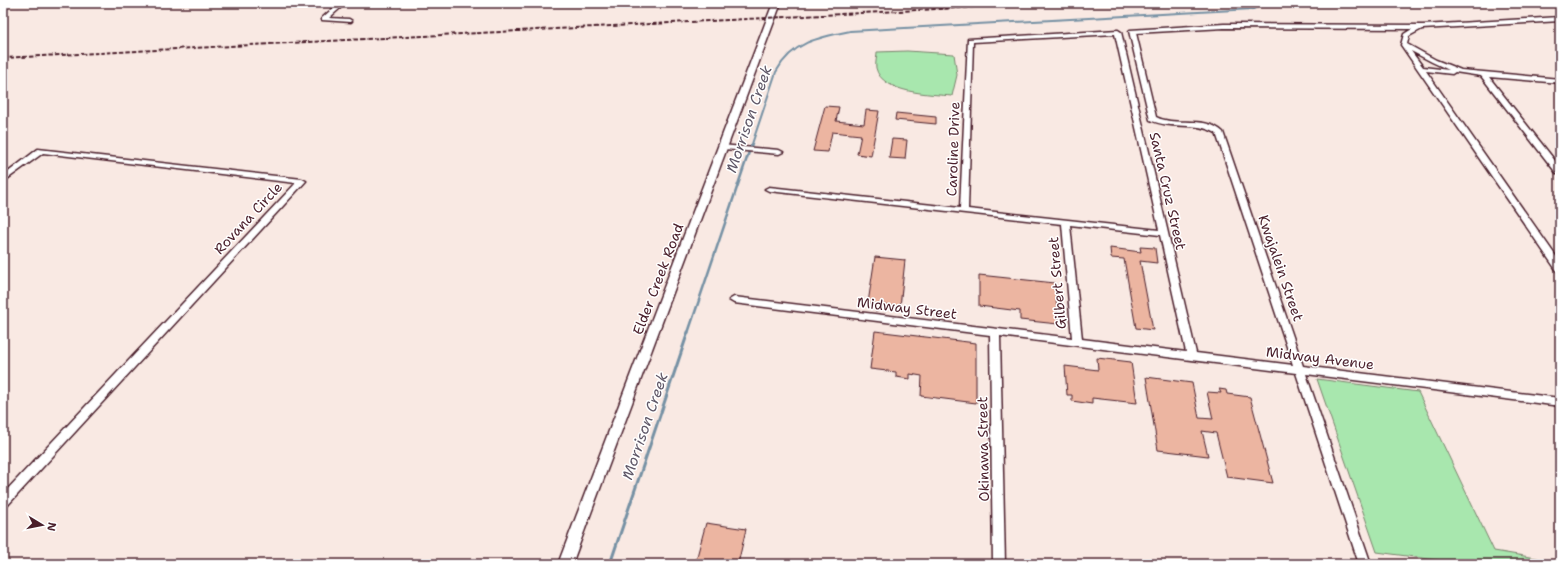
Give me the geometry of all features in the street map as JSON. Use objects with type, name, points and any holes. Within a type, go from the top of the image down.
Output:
[{"type":"street","points":[[343,3],[324,19],[349,21]]},
{"type":"street","name":"Elder Creek Road","points":[[564,564],[724,147],[777,3]]},
{"type":"street","points":[[1560,19],[1428,27],[1411,31],[1406,36],[1405,41],[1407,49],[1560,270]]},
{"type":"street","name":"Kwajalein Street","points":[[1365,564],[1220,132],[1208,127],[1164,123],[1153,118],[1132,31],[1224,26],[1428,27]]},
{"type":"street","name":"Caroline Drive","points":[[769,189],[964,211],[970,40],[1118,32]]},
{"type":"street","name":"Santa Cruz Street","points":[[1118,32],[1192,356]]},
{"type":"street","points":[[1405,41],[1412,50],[1460,72]]},
{"type":"street","points":[[1422,69],[1560,81]]},
{"type":"street","points":[[1483,74],[1560,172]]},
{"type":"street","points":[[724,147],[778,152]]},
{"type":"street","name":"Rovana Circle","points":[[3,180],[41,151],[302,181],[3,502]]},
{"type":"street","points":[[964,211],[1164,233]]},
{"type":"street","name":"Gilbert Street","points":[[1066,222],[1077,342]]},
{"type":"street","name":"Midway Street","points":[[734,300],[1077,342]]},
{"type":"street","name":"Okinawa Street","points":[[995,333],[999,564]]},
{"type":"street","name":"Midway Avenue","points":[[1077,342],[1560,402]]},
{"type":"shaded area","points":[[3,3],[1560,3],[1560,564],[3,564]]},
{"type":"green space","points":[[907,51],[954,54],[957,75],[952,96],[921,93],[897,88],[880,77],[876,68],[877,52]]},
{"type":"green space","points":[[1317,379],[1418,392],[1494,551],[1560,562],[1560,564],[1466,564],[1377,552]]},
{"type":"building","points":[[825,106],[839,107],[836,121],[864,124],[866,110],[879,111],[871,156],[857,154],[861,135],[832,132],[828,152],[813,151]]},
{"type":"building","points":[[896,113],[936,117],[936,124],[895,120]]},
{"type":"building","points":[[892,139],[907,140],[905,159],[889,158]]},
{"type":"building","points":[[1140,247],[1155,248],[1157,263],[1140,261],[1153,330],[1136,328],[1124,259],[1111,258],[1110,248],[1141,252]]},
{"type":"building","points":[[875,257],[905,260],[900,307],[868,303]]},
{"type":"building","points":[[979,275],[1055,283],[1058,324],[1020,320],[1020,311],[979,306]]},
{"type":"building","points":[[875,331],[976,343],[976,403],[921,396],[922,376],[910,374],[910,379],[896,377],[896,372],[870,369]]},
{"type":"building","points":[[1097,358],[1131,362],[1137,403],[1092,398],[1092,404],[1072,401],[1072,395],[1067,395],[1065,366],[1098,370]]},
{"type":"building","points":[[1146,377],[1192,383],[1199,418],[1213,419],[1207,392],[1221,393],[1219,389],[1226,390],[1227,394],[1250,397],[1273,483],[1227,477],[1216,433],[1202,431],[1208,456],[1158,450]]},
{"type":"building","points":[[706,523],[746,529],[738,564],[695,564]]},
{"type":"waterway","name":"Morrison Creek","points":[[751,147],[776,72],[790,54],[798,47],[817,39],[850,31],[1253,9],[1267,3]]},
{"type":"waterway","name":"Morrison Creek","points":[[688,333],[751,146]]},
{"type":"waterway","name":"Morrison Creek","points":[[610,564],[688,332]]},
{"type":"railway","points":[[3,58],[1052,3]]}]
